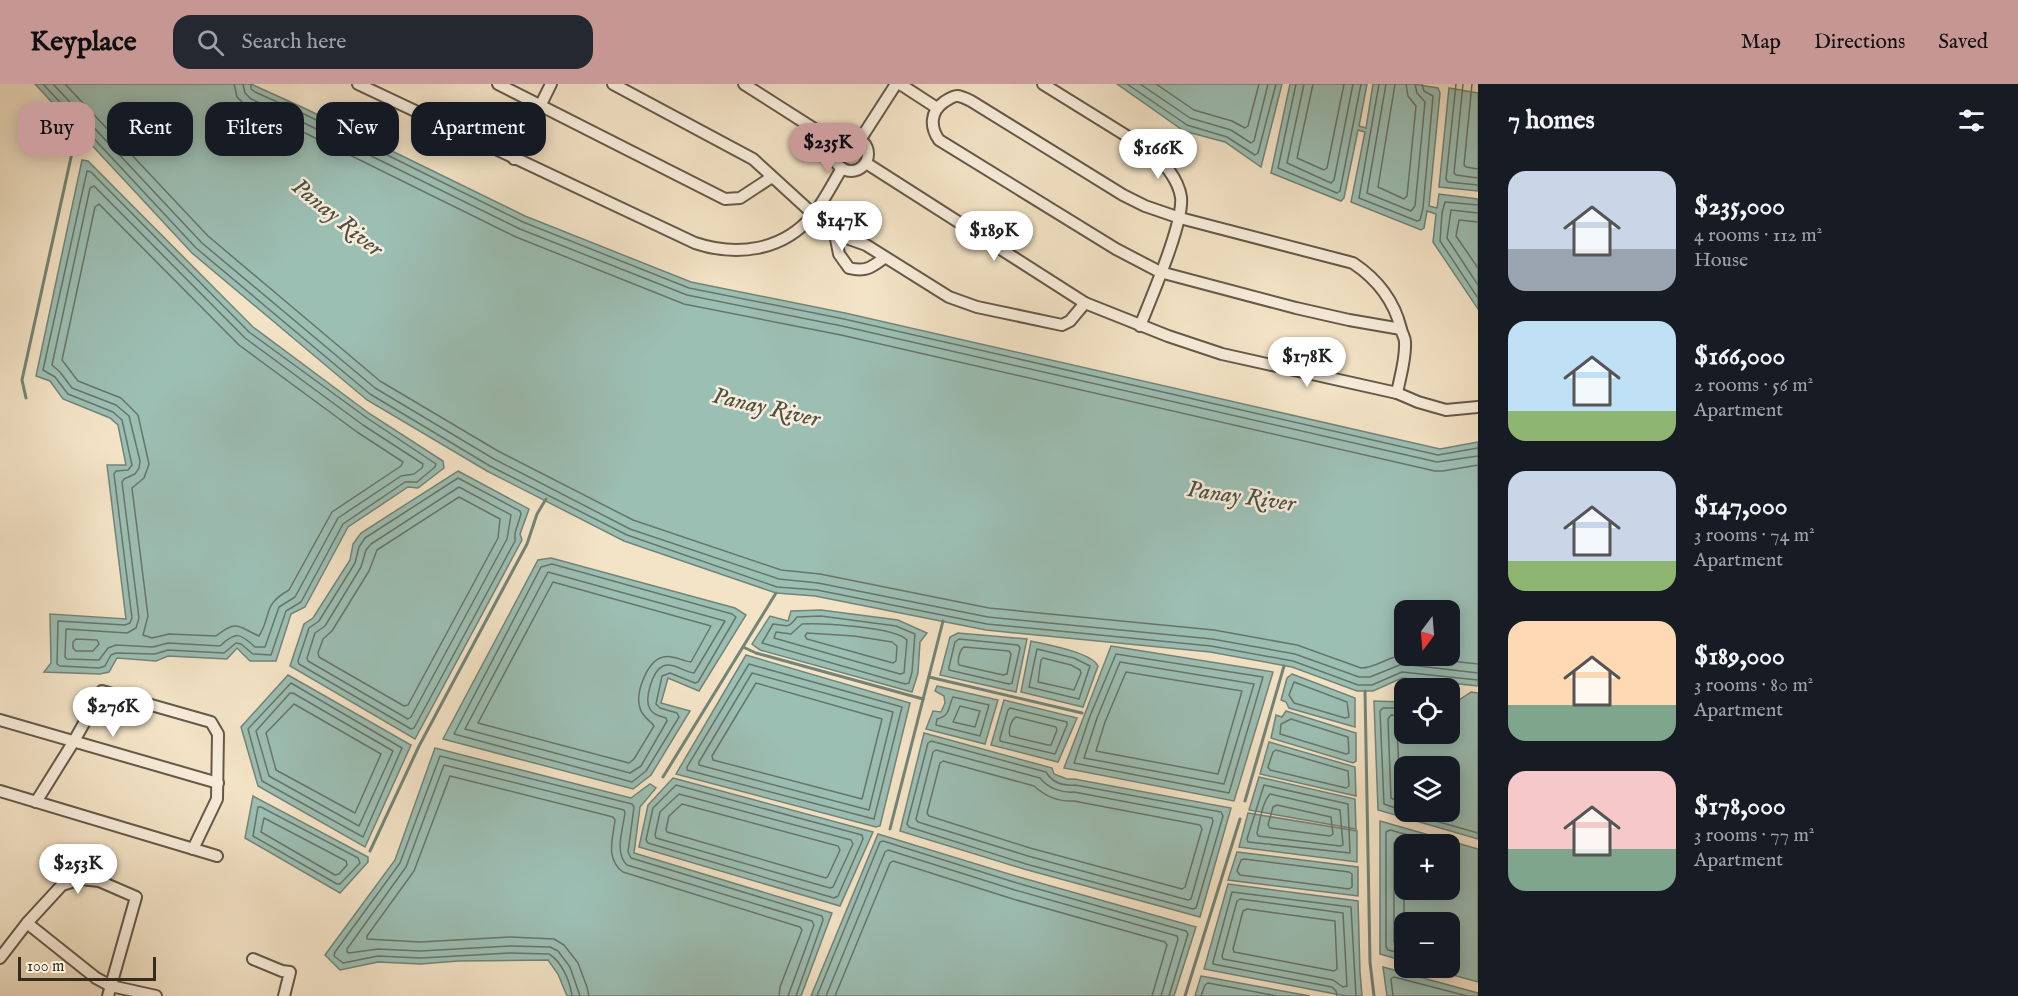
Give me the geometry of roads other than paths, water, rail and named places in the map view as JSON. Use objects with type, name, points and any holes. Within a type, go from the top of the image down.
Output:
[{"type":"street","points":[[358,84],[695,243],[726,251],[766,246],[787,236],[813,214],[842,168]]},
{"type":"street","points":[[498,84],[536,102]]},
{"type":"street","points":[[543,102],[551,84]]},
{"type":"street","points":[[613,84],[753,159],[835,234],[866,245],[956,300],[1062,325],[1070,321],[1085,303]]},
{"type":"street","points":[[744,84],[838,144]]},
{"type":"street","points":[[860,140],[898,84],[936,108]]},
{"type":"street","points":[[1043,84],[1150,151],[1161,161],[1177,184],[1181,198],[1180,218],[1140,326]]},
{"type":"street","points":[[1397,393],[1404,359],[1405,340],[1400,319],[1378,284],[1353,263],[1180,218],[1145,206],[971,101],[957,96],[936,108],[932,124],[933,132],[939,140],[1116,249],[1160,272],[1296,308],[1401,329]]},
{"type":"street","points":[[546,107],[725,200],[740,198],[772,177]]},
{"type":"street","points":[[850,137],[860,140],[867,148],[866,163],[852,171],[842,168],[835,154],[838,144],[850,137]]},
{"type":"street","points":[[866,163],[1085,303],[1140,326],[1222,354],[1397,393],[1446,410],[1478,407]]},
{"type":"street","points":[[835,234],[839,254],[849,268],[860,271],[869,269],[884,258]]},
{"type":"street","points":[[36,802],[102,691],[211,722],[218,734],[217,800],[193,849]]},
{"type":"street","points":[[0,720],[218,783]]},
{"type":"street","points":[[0,791],[217,856]]},
{"type":"street","points":[[0,958],[27,923],[62,885],[81,879],[99,881],[136,897],[109,991]]},
{"type":"street","points":[[27,923],[109,991],[156,996]]},
{"type":"street","points":[[253,958],[282,971],[290,972],[284,996]]},
{"type":"water","name":"Panay River","points":[[35,84],[251,84],[291,102],[205,102],[205,156],[304,156],[304,108],[316,114],[316,156],[399,154],[525,216],[691,282],[845,313],[1440,449],[1478,442],[1478,686],[1460,684],[1460,678],[1394,678],[1394,682],[1373,691],[1357,691],[1292,667],[1210,652],[986,630],[815,596],[776,593],[624,541],[487,471],[367,400],[192,253],[95,149],[95,102],[52,102]]},
{"type":"water","points":[[1117,84],[1282,84],[1261,167],[1225,142],[1184,131]]},
{"type":"water","points":[[1290,84],[1367,84],[1359,126],[1366,128],[1373,84],[1413,84],[1438,88],[1440,93],[1429,206],[1437,208],[1439,194],[1478,199],[1478,309],[1433,242],[1436,214],[1427,211],[1424,228],[1421,230],[1351,202],[1365,132],[1358,130],[1344,198],[1341,201],[1271,173]]},
{"type":"water","points":[[1449,88],[1478,93],[1478,191],[1439,187]]},
{"type":"water","points":[[82,160],[88,161],[253,327],[370,414],[443,461],[444,468],[418,488],[408,487],[348,527],[305,607],[291,614],[276,661],[250,661],[237,648],[227,659],[168,656],[156,661],[117,658],[109,672],[100,674],[44,672],[51,663],[50,614],[126,619],[107,465],[126,465],[118,425],[110,418],[63,399],[50,381],[36,376]]},
{"type":"water","points":[[458,471],[529,509],[520,534],[522,540],[415,739],[290,666],[304,624],[313,618],[350,560],[353,544],[361,533]]},
{"type":"water","points":[[551,558],[735,608],[746,615],[699,691],[668,678],[661,703],[690,711],[651,775],[633,789],[443,739],[538,560]]},
{"type":"water","points":[[821,610],[898,620],[927,633],[920,642],[918,673],[912,692],[760,650],[752,644],[770,616],[788,621],[791,611]]},
{"type":"water","points":[[958,633],[1027,639],[1016,692],[940,675],[950,637]]},
{"type":"water","points":[[1031,641],[1078,653],[1094,661],[1098,666],[1083,707],[1021,692]]},
{"type":"water","points":[[1111,646],[1273,672],[1234,801],[1064,768]]},
{"type":"water","points":[[746,655],[910,703],[880,826],[876,827],[676,774]]},
{"type":"water","points":[[1292,674],[1355,698],[1355,727],[1289,708],[1286,702],[1281,700],[1287,678]]},
{"type":"water","points":[[288,675],[411,745],[365,847],[258,786],[241,727]]},
{"type":"water","points":[[937,686],[998,700],[985,744],[926,729],[933,711],[941,712],[945,703],[944,696],[935,691]]},
{"type":"water","points":[[1471,692],[1478,693],[1478,839],[1419,822],[1460,822],[1460,756],[1394,756],[1394,815],[1378,810],[1374,701],[1394,702],[1394,744],[1460,744],[1460,699]]},
{"type":"water","points":[[1004,700],[1077,718],[1058,762],[991,745]]},
{"type":"water","points":[[1286,711],[1356,733],[1356,761],[1353,763],[1271,738],[1276,715],[1282,717]]},
{"type":"water","points":[[924,733],[1052,768],[1054,774],[1067,779],[1231,808],[1200,917],[1024,869],[900,831]]},
{"type":"water","points":[[1269,742],[1355,767],[1356,796],[1260,774]]},
{"type":"water","points":[[435,748],[631,798],[650,784],[656,788],[640,807],[634,853],[832,913],[801,996],[567,996],[558,974],[548,960],[458,961],[421,964],[378,962],[340,970],[325,955],[395,860]]},
{"type":"water","points":[[1259,777],[1355,799],[1356,829],[1249,810]]},
{"type":"water","points":[[673,778],[873,832],[840,906],[639,847],[648,805]]},
{"type":"water","points":[[253,796],[368,857],[368,862],[340,893],[245,838]]},
{"type":"water","points":[[1248,813],[1357,831],[1357,862],[1239,847]]},
{"type":"water","points":[[1380,821],[1426,834],[1394,834],[1394,900],[1460,900],[1460,844],[1478,849],[1478,982],[1460,977],[1460,912],[1394,912],[1394,958],[1380,954]]},
{"type":"water","points":[[878,834],[1196,927],[1174,996],[811,996]]},
{"type":"water","points":[[1237,852],[1358,867],[1358,896],[1228,880]]},
{"type":"water","points":[[1228,884],[1358,901],[1362,996],[1346,996],[1204,969]]},
{"type":"water","points":[[1383,967],[1394,970],[1394,978],[1423,978],[1478,993],[1478,996],[1387,996]]},
{"type":"water","points":[[1201,976],[1310,996],[1195,996]]},
{"type":"waterway","points":[[26,398],[22,380],[71,156]]},
{"type":"waterway","points":[[370,851],[419,746],[527,544],[537,514],[546,499]]},
{"type":"waterway","points":[[663,777],[776,593]]},
{"type":"waterway","points":[[890,829],[943,621]]},
{"type":"waterway","points":[[743,647],[756,653],[923,699]]},
{"type":"waterway","points":[[1245,801],[1284,666]]},
{"type":"waterway","points":[[929,677],[1082,713]]},
{"type":"waterway","points":[[1365,691],[1370,962],[1374,996]]},
{"type":"waterway","points":[[1185,996],[1240,819]]}]
